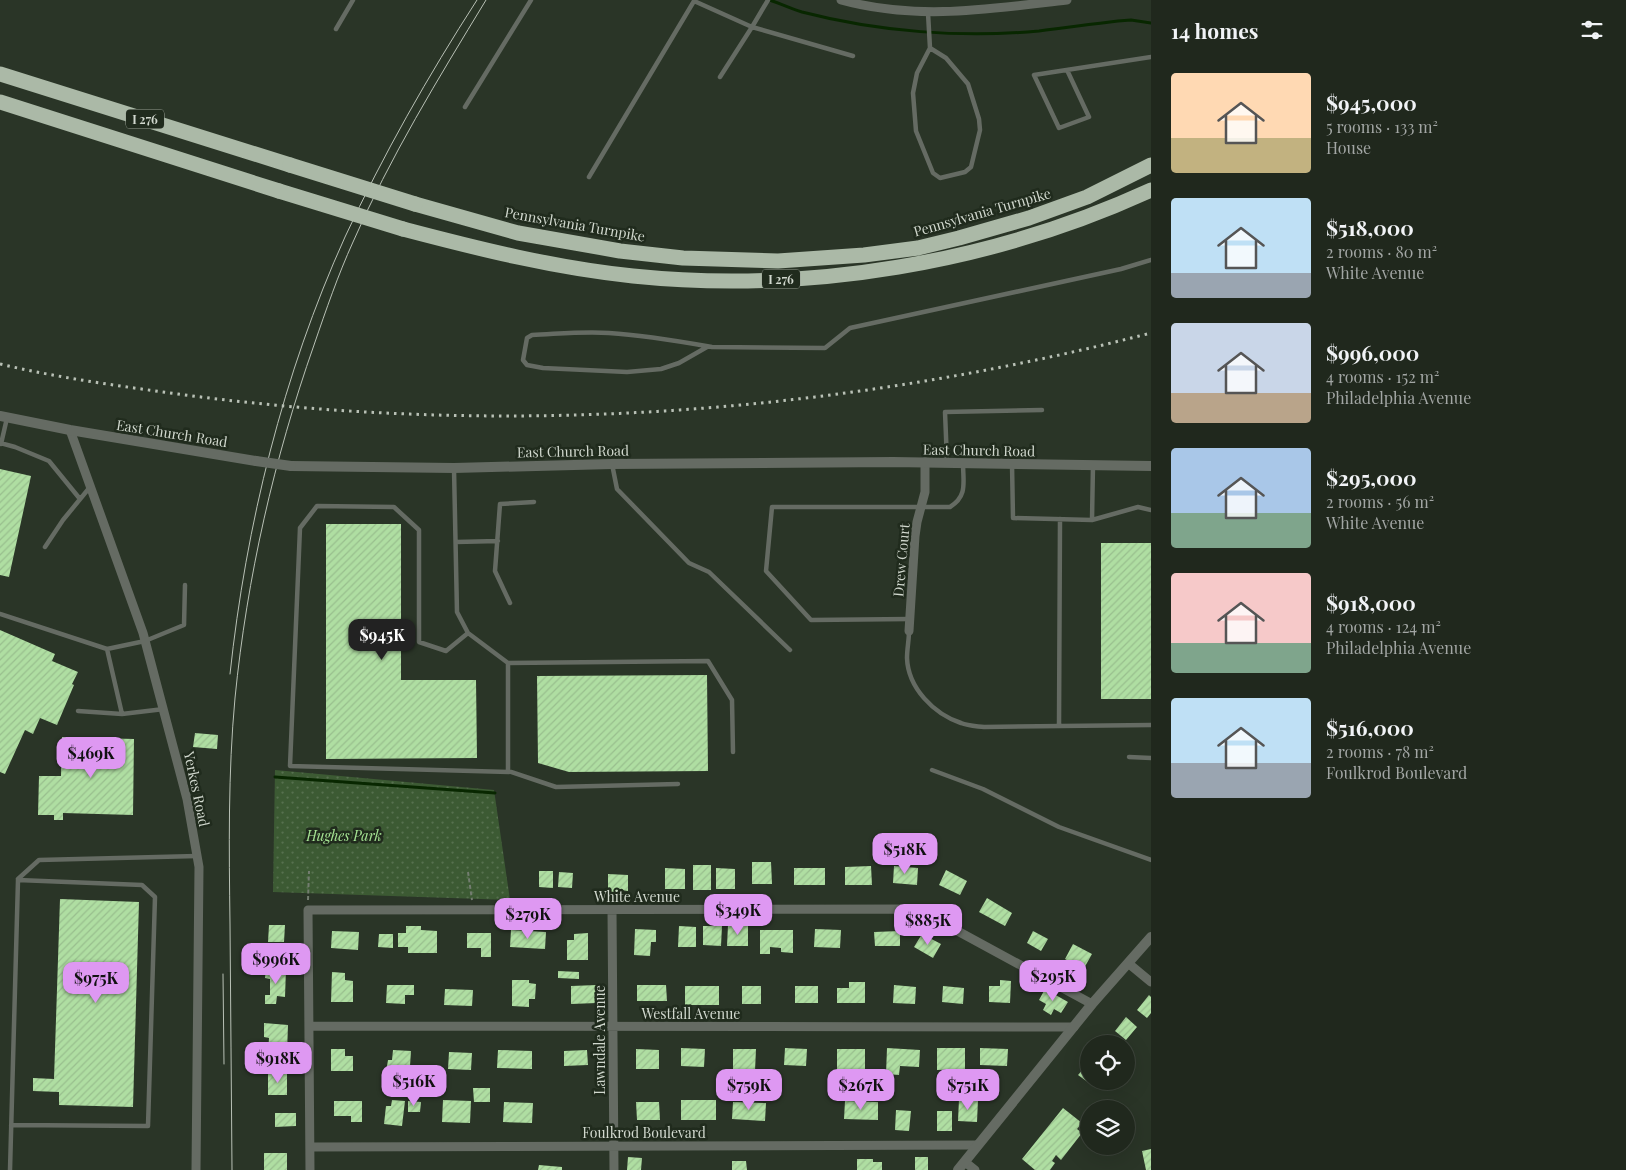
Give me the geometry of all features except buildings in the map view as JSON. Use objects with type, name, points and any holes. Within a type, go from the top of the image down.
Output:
[{"type":"highway","name":"Pennsylvania Turnpike","points":[[0,74],[415,204],[518,233],[620,251],[683,258],[778,261],[864,255],[918,248],[1029,218],[1088,197],[1151,165]]},
{"type":"highway","name":"I 276","points":[[0,102],[279,191],[469,247],[526,259],[624,275],[684,280],[787,279],[898,268],[994,247],[1040,234],[1082,219],[1151,190]]},
{"type":"street","points":[[841,0],[859,5],[928,13],[955,12],[1020,3],[1067,0]]},
{"type":"street","name":"East Church Road","points":[[3,417],[70,430],[291,466],[454,468],[612,464],[924,462],[1151,466]]},
{"type":"street","name":"Yerkes Road","points":[[70,430],[145,640],[187,799],[197,856],[199,876],[196,1170]]},
{"type":"street","name":"Drew Court","points":[[910,631],[915,536],[925,492],[924,462]]},
{"type":"street","name":"White Avenue","points":[[308,910],[908,909],[919,911],[1092,1004]]},
{"type":"street","points":[[308,910],[310,1170]]},
{"type":"street","name":"Lawndale Avenue","points":[[612,910],[614,1170]]},
{"type":"street","points":[[974,1170],[961,1166],[1092,1004],[1151,937]]},
{"type":"street","points":[[1128,963],[1151,982]]},
{"type":"street","name":"Westfall Avenue","points":[[309,1026],[1074,1027]]},
{"type":"street","name":"Foulkrod Boulevard","points":[[310,1147],[978,1145]]},
{"type":"lane","points":[[336,29],[353,0]]},
{"type":"lane","points":[[465,108],[531,0]]},
{"type":"lane","points":[[589,176],[693,0],[752,26],[853,56]]},
{"type":"lane","points":[[720,77],[768,0]]},
{"type":"lane","points":[[928,13],[930,46],[917,73],[913,93],[916,131],[933,174],[940,178],[966,172],[971,167],[980,130],[979,119],[968,84],[946,58],[930,46]]},
{"type":"lane","points":[[1067,70],[1089,117],[1059,128],[1034,75],[1151,57]]},
{"type":"lane","points":[[707,346],[679,363],[661,370],[627,372],[543,368],[527,365],[523,360],[527,338],[532,335],[608,333],[707,346],[825,348],[850,328],[1121,269],[1151,260]]},
{"type":"lane","points":[[947,463],[945,412],[1042,410]]},
{"type":"lane","points":[[3,417],[1,444],[16,447],[49,462],[80,500]]},
{"type":"lane","points":[[910,619],[810,620],[766,571],[772,507],[950,508],[962,497],[963,463]]},
{"type":"lane","points":[[612,464],[617,489],[689,563],[709,572],[790,650]]},
{"type":"lane","points":[[1012,464],[1013,518],[1092,520],[1138,507],[1151,510]]},
{"type":"lane","points":[[1092,520],[1093,465]]},
{"type":"lane","points":[[454,468],[457,612],[468,633],[508,663],[708,661],[732,700],[733,752]]},
{"type":"lane","points":[[44,547],[90,487]]},
{"type":"lane","points":[[510,603],[495,571],[500,504],[534,502]]},
{"type":"lane","points":[[468,633],[446,651],[419,642],[419,530],[394,507],[317,506],[300,528],[290,766],[510,772],[556,787],[678,784]]},
{"type":"lane","points":[[1059,726],[1060,519]]},
{"type":"lane","points":[[456,542],[498,541]]},
{"type":"lane","points":[[0,614],[107,649],[145,640],[184,625],[185,584]]},
{"type":"lane","points":[[910,631],[907,659],[913,681],[925,700],[942,714],[962,724],[984,727],[1151,725]]},
{"type":"lane","points":[[107,649],[122,714]]},
{"type":"lane","points":[[508,663],[508,772],[510,772]]},
{"type":"lane","points":[[78,711],[122,714],[164,709]]},
{"type":"lane","points":[[1129,757],[1151,758]]},
{"type":"lane","points":[[932,770],[983,789],[1060,827],[1151,860]]},
{"type":"lane","points":[[10,1170],[18,880],[39,860],[197,856]]},
{"type":"lane","points":[[11,1125],[148,1126],[155,897],[142,885],[18,880]]},
{"type":"path","points":[[308,910],[309,871]]},
{"type":"path","points":[[468,872],[473,910]]},
{"type":"green space","name":"Hughes Park","points":[[275,770],[494,790],[510,900],[273,892]]},
{"type":"waterway","points":[[770,0],[802,12],[831,19],[920,32],[1010,33],[1131,20],[1151,23]]},
{"type":"waterway","points":[[275,777],[495,793]]},
{"type":"tram line","points":[[230,674],[237,618],[257,506],[270,451],[303,342],[345,237],[375,176],[424,87],[477,0]]},
{"type":"tram line","points":[[232,1170],[229,839],[231,754],[240,653],[264,519],[286,431],[337,280],[348,254],[367,210],[399,149],[486,0]]},
{"type":"tram line","points":[[223,974],[224,1064]]},
{"type":"railway","points":[[0,364],[67,378],[134,388],[300,407],[423,415],[545,416],[668,411],[790,400],[911,383],[1032,361],[1151,333]]}]
